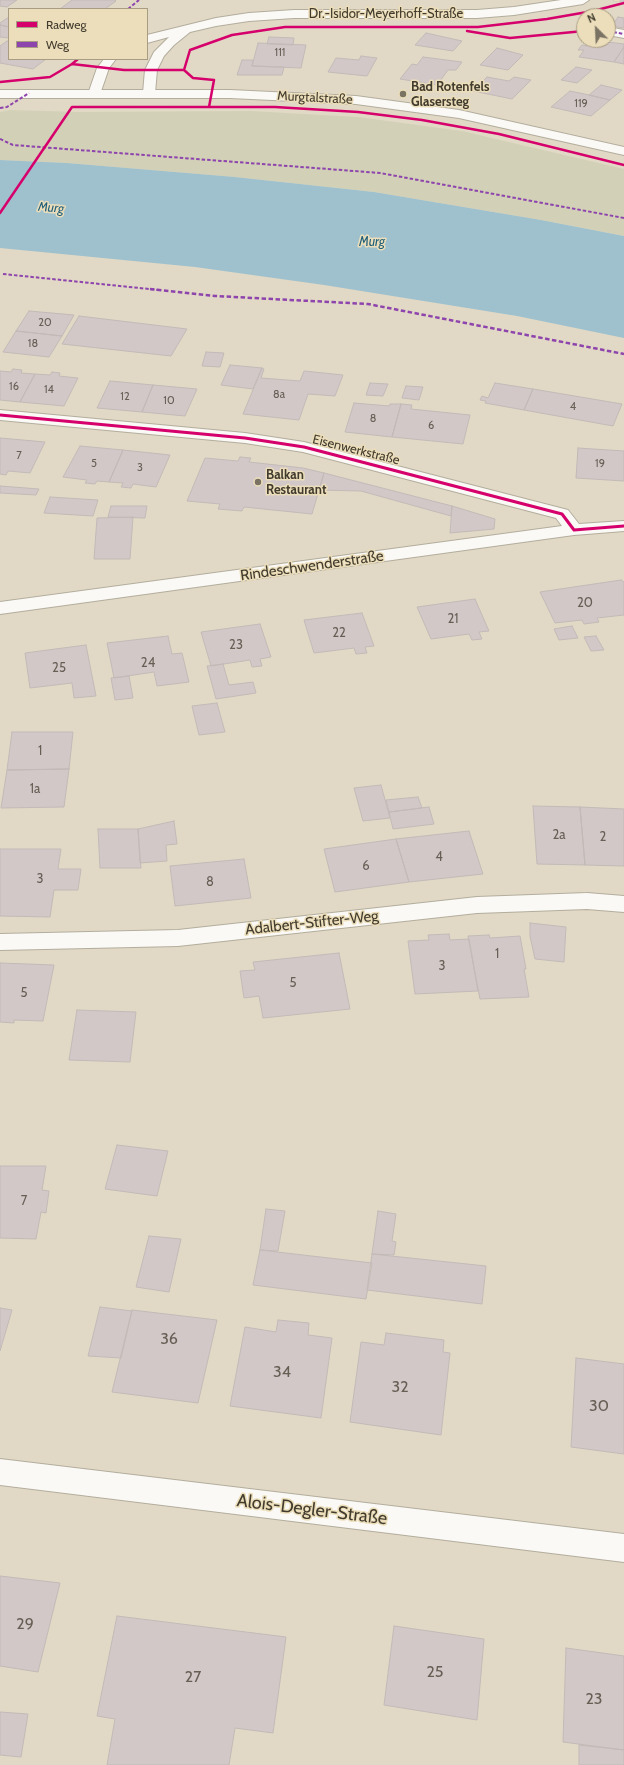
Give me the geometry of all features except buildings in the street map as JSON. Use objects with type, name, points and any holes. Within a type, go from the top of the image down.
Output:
[{"type":"street","name":"Dr.-Isidor-Meyerhoff-Straße","points":[[148,39],[190,28],[249,17],[279,15],[477,14],[521,10],[583,0]]},
{"type":"street","name":"Dr.-Isidor-Meyerhoff-Straße","points":[[148,93],[151,70],[158,55],[170,42],[190,28]]},
{"type":"street","points":[[94,94],[103,68],[109,60]]},
{"type":"street","name":"Murgtalstraße","points":[[0,94],[148,93],[300,96],[400,105],[506,124],[624,151]]},
{"type":"street","name":"Eisenwerkstraße","points":[[0,415],[245,438],[304,447],[562,514],[574,530]]},
{"type":"street","name":"Rindeschwenderstraße","points":[[0,608],[574,530],[624,526]]},
{"type":"street","name":"Adalbert-Stifter-Weg","points":[[0,942],[178,938],[477,905],[587,901],[624,904]]},
{"type":"street","name":"Alois-Degler-Straße","points":[[0,1472],[624,1548]]},
{"type":"green space","points":[[10,110],[80,112],[251,111],[358,117],[462,131],[624,169],[624,236],[541,220],[374,192],[235,177],[67,163],[0,160],[0,112]]},
{"type":"water","name":"Murg","points":[[0,160],[67,163],[235,177],[374,192],[541,220],[624,236],[624,338],[517,316],[324,285],[195,267],[0,248]]},
{"type":"railway","points":[[614,0],[624,1]]},
{"type":"marked path","points":[[129,8],[139,0]]},
{"type":"marked path","points":[[616,32],[624,34]]},
{"type":"marked path","points":[[0,108],[7,107],[29,93]]},
{"type":"marked path","points":[[0,139],[13,145],[380,173],[624,218]]},
{"type":"marked path","points":[[3,274],[215,296],[368,304],[624,354]]},
{"type":"cycle path","points":[[77,60],[72,64],[124,70],[184,70],[190,50],[232,35],[285,27],[478,27],[547,19],[593,11],[624,3]]},
{"type":"cycle path","points":[[467,31],[510,38],[576,32]]},
{"type":"cycle path","points":[[0,82],[50,77],[72,64]]},
{"type":"cycle path","points":[[0,213],[72,107],[209,107],[214,80],[193,78],[184,70]]},
{"type":"cycle path","points":[[209,107],[275,107],[358,112],[422,120],[499,134],[624,165]]},
{"type":"cycle path","points":[[0,415],[245,438],[304,447],[562,514],[574,530],[624,526]]},
{"type":"place","name":"Bad Rotenfels Glasersteg","points":[[403,94]]},
{"type":"place","name":"Balkan Restaurant","points":[[258,482]]}]
